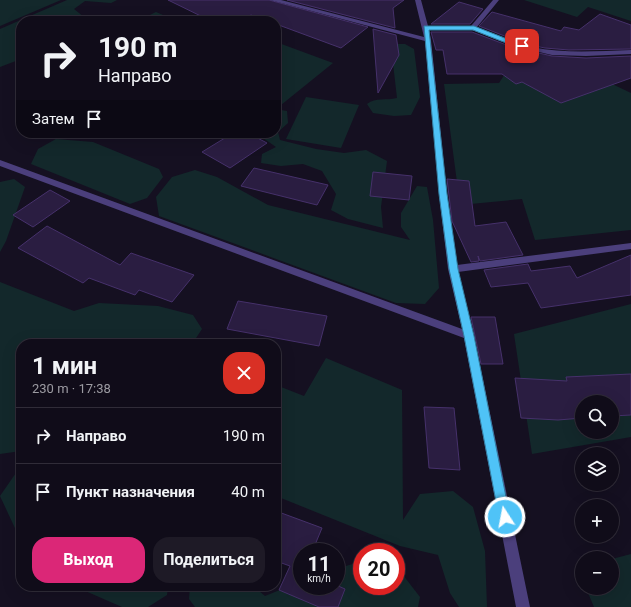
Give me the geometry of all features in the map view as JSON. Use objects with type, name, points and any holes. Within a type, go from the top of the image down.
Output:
[{"type":"lane","points":[[273,0],[428,40]]},
{"type":"lane","points":[[418,0],[428,40],[443,194],[453,269],[469,336],[523,607]]},
{"type":"lane","points":[[474,28],[496,0]]},
{"type":"lane","points":[[426,28],[474,28],[499,39],[539,51],[561,54],[631,52]]},
{"type":"lane","points":[[0,163],[50,180],[469,336]]},
{"type":"lane","points":[[453,269],[631,246]]},
{"type":"green space","points":[[0,0],[61,0],[23,16],[16,16],[16,19],[0,26]]},
{"type":"green space","points":[[67,0],[117,0],[111,3],[85,1],[74,9],[83,16],[30,16]]},
{"type":"green space","points":[[524,0],[631,0],[631,21],[588,7],[577,17]]},
{"type":"green space","points":[[156,12],[165,16],[148,16]]},
{"type":"green space","points":[[16,22],[16,61],[0,67],[0,29]]},
{"type":"green space","points":[[281,44],[333,63],[281,105]]},
{"type":"green space","points":[[394,44],[405,44],[414,49],[420,97],[411,115],[394,116],[373,113],[367,104],[378,100],[397,98],[391,46]]},
{"type":"green space","points":[[520,51],[564,61],[631,93],[631,230],[535,240],[522,199],[460,205],[444,84],[499,83]]},
{"type":"green space","points":[[306,97],[359,105],[341,148],[286,139]]},
{"type":"green space","points":[[281,110],[287,111],[288,123],[281,129]]},
{"type":"green space","points":[[263,138],[280,138],[280,140],[316,149],[344,153],[366,150],[387,161],[381,207],[383,228],[348,219],[331,210],[336,194],[322,171],[303,164],[281,166],[261,163],[262,154],[276,147]]},
{"type":"green space","points":[[56,139],[93,142],[159,169],[163,177],[147,198],[130,204],[31,164],[38,149]]},
{"type":"green space","points":[[195,170],[217,177],[268,205],[410,240],[401,227],[401,213],[417,186],[427,187],[433,220],[439,288],[425,304],[396,303],[159,216],[156,197],[172,177]]},
{"type":"green space","points":[[14,179],[25,187],[6,241],[0,252],[0,182]]},
{"type":"green space","points":[[0,282],[74,311],[99,303],[158,306],[193,315],[202,329],[195,339],[16,339],[16,452],[0,454]]},
{"type":"green space","points":[[631,304],[631,437],[532,454],[514,334]]},
{"type":"green space","points":[[326,358],[402,390],[403,520],[420,494],[453,491],[473,507],[485,551],[487,607],[459,607],[450,593],[438,555],[405,547],[405,543],[393,543],[281,498],[281,387],[304,396]]},
{"type":"green space","points":[[16,473],[16,530],[0,496]]},
{"type":"green space","points":[[631,554],[631,607],[594,607],[589,595],[619,595],[619,557]]},
{"type":"green space","points":[[353,564],[353,595],[405,595],[405,578],[420,597],[418,607],[195,607],[189,599],[190,591],[259,591],[265,596],[281,591],[281,590],[293,585],[293,595],[345,595],[345,566]]},
{"type":"green space","points":[[85,591],[167,591],[167,595],[148,607],[122,607]]},
{"type":"building","points":[[168,0],[269,0],[368,27],[341,48],[281,26],[281,16],[201,16]]},
{"type":"building","points":[[287,0],[404,0],[393,8],[395,28]]},
{"type":"building","points":[[459,2],[483,9],[470,24],[431,24]]},
{"type":"building","points":[[492,12],[561,31],[564,27],[579,30],[600,14],[631,25],[631,49],[569,50],[545,48],[525,44],[479,26]]},
{"type":"building","points":[[373,29],[396,35],[399,55],[378,93]]},
{"type":"building","points":[[431,32],[472,32],[512,47],[552,56],[586,58],[631,56],[631,78],[561,103],[522,82],[516,84],[502,74],[447,74],[443,50],[436,50]]},
{"type":"building","points":[[225,138],[258,138],[267,143],[230,168],[202,152]]},
{"type":"building","points":[[254,168],[328,185],[317,205],[241,186]]},
{"type":"building","points":[[373,172],[412,176],[409,200],[370,196]]},
{"type":"building","points":[[447,179],[469,181],[475,226],[506,222],[523,255],[480,261],[478,256],[479,261],[471,262],[452,221]]},
{"type":"building","points":[[50,190],[70,201],[33,227],[13,215]]},
{"type":"building","points":[[47,226],[120,265],[131,253],[194,275],[172,302],[139,290],[135,295],[89,278],[83,283],[18,248]]},
{"type":"building","points":[[631,255],[631,295],[541,308],[528,283],[491,287],[484,270],[528,264],[531,271],[570,266],[577,278]]},
{"type":"building","points":[[238,301],[327,316],[319,346],[227,329]]},
{"type":"building","points":[[471,317],[495,317],[503,364],[481,364]]},
{"type":"building","points":[[631,374],[631,415],[619,416],[619,395],[575,395],[575,419],[558,420],[521,418],[515,378],[567,381],[566,377]]},
{"type":"building","points":[[424,407],[454,408],[460,470],[429,468]]},
{"type":"building","points":[[281,513],[322,528],[316,543],[293,543],[293,595],[343,595],[338,607],[319,607],[281,591],[281,586],[290,566],[281,563]]},
{"type":"route","points":[[505,517],[469,336],[453,269],[443,194],[426,28],[474,28],[499,39],[522,46]]}]
